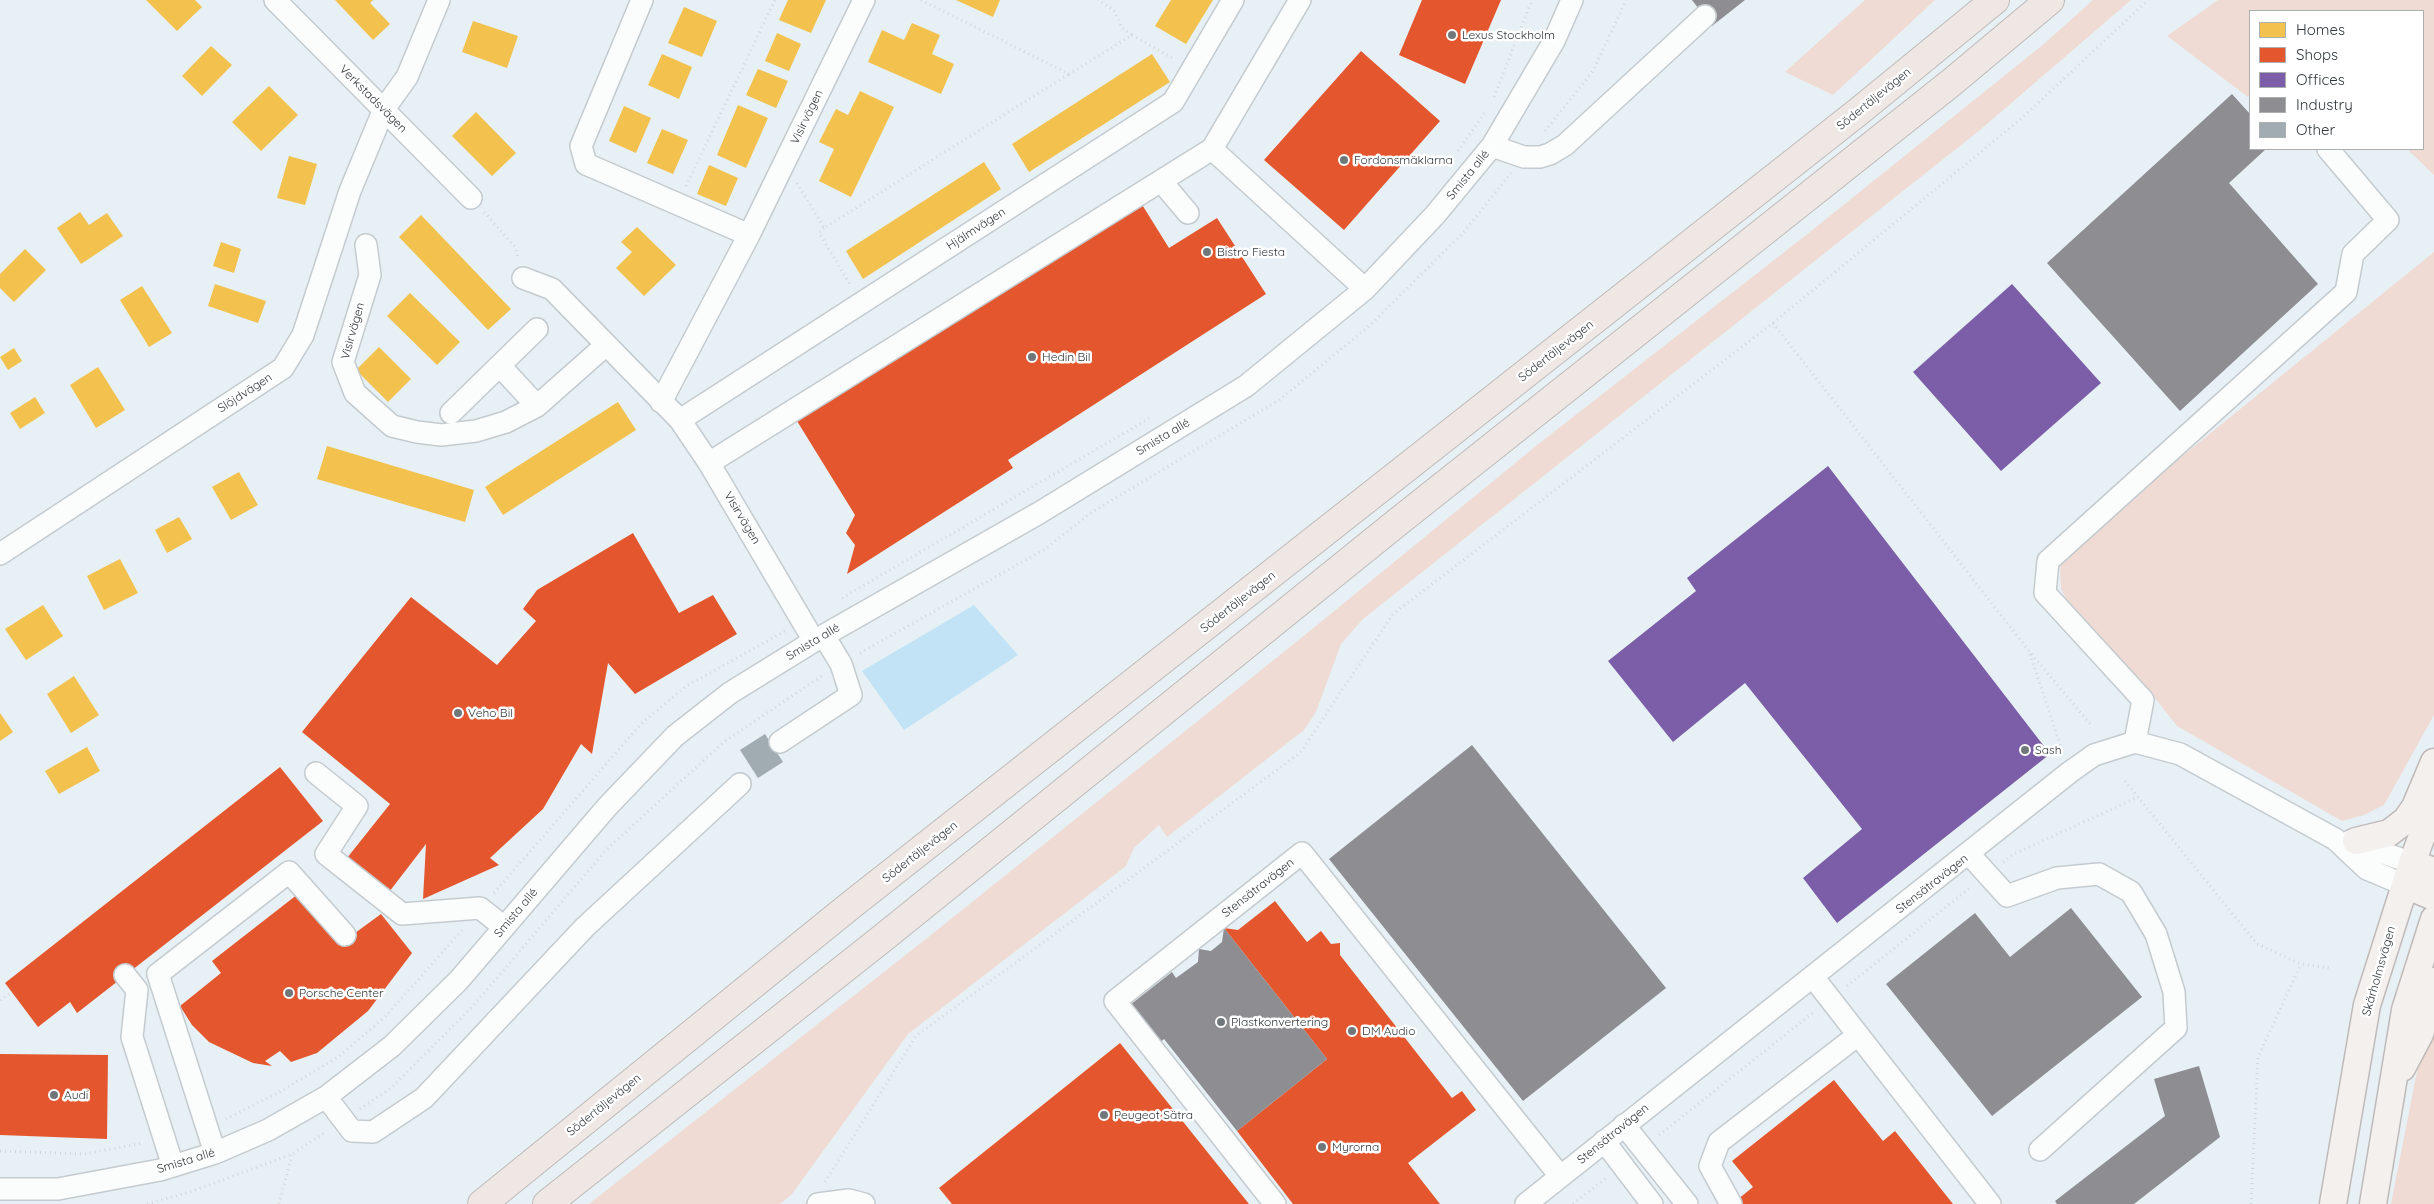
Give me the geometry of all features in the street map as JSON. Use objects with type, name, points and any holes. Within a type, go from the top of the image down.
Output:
[{"type":"highway","name":"Södertäljevägen","points":[[482,1204],[851,905],[1819,143],[1995,0]]},
{"type":"highway","points":[[548,1204],[884,937],[1399,521],[1952,82],[2050,0]]},
{"type":"main road","points":[[2345,840],[2389,833],[2406,820],[2415,807],[2434,762]]},
{"type":"main road","name":"Skärholmsvägen","points":[[2333,1204],[2368,1005],[2417,873],[2434,803]]},
{"type":"main road","points":[[2417,873],[2434,897]]},
{"type":"main road","points":[[2372,1204],[2404,1010],[2434,919]]},
{"type":"main road","points":[[2392,1086],[2420,1034],[2434,981]]},
{"type":"street","name":"Verkstadsvägen","points":[[275,0],[471,198]]},
{"type":"street","name":"Slöjdvägen","points":[[0,554],[283,368],[303,336],[350,191],[384,109],[407,77],[439,0]]},
{"type":"street","points":[[642,0],[581,146],[586,164],[678,202],[749,235]]},
{"type":"street","name":"Visirvägen","points":[[661,402],[749,235],[864,0]]},
{"type":"street","name":"Hjälmvägen","points":[[680,420],[1173,102],[1232,0]]},
{"type":"street","points":[[709,463],[1212,149],[1300,0]]},
{"type":"street","name":"Smista allé","points":[[0,1189],[58,1189],[173,1166],[215,1153],[268,1130],[326,1096],[392,1046],[459,980],[606,807],[674,736],[730,693],[819,638],[1039,513],[1246,386],[1366,289],[1435,215],[1492,146],[1554,41],[1572,0]]},
{"type":"street","points":[[1492,146],[1524,157],[1540,158],[1565,145],[1705,16]]},
{"type":"street","points":[[1212,149],[1366,289]]},
{"type":"street","points":[[2329,150],[2388,220],[2353,254],[2346,292],[2048,561],[2045,592],[2143,700],[2135,742],[2180,754],[2345,840],[2367,869],[2417,873]]},
{"type":"street","points":[[1161,181],[1188,213]]},
{"type":"street","name":"Visirvägen","points":[[366,245],[370,275],[343,362],[355,393],[392,426],[441,435],[476,431],[498,424],[537,406],[606,345]]},
{"type":"street","name":"Visirvägen","points":[[524,278],[552,289],[680,420],[819,638],[841,664],[851,695],[780,742]]},
{"type":"street","points":[[451,413],[537,329]]},
{"type":"street","points":[[500,366],[537,406]]},
{"type":"street","name":"Stensätravägen","points":[[1526,1204],[2070,772],[2094,755],[2135,742]]},
{"type":"street","points":[[316,773],[357,806],[326,854],[402,914],[480,908],[504,927]]},
{"type":"street","points":[[326,1096],[352,1131],[373,1132],[424,1098],[585,927],[740,784]]},
{"type":"street","name":"Stensätravägen","points":[[1275,1204],[1115,1001],[1302,853],[1560,1176]]},
{"type":"street","points":[[1969,854],[2007,896],[2057,878],[2099,874],[2131,892],[2156,934],[2174,992],[2176,1028],[2040,1150]]},
{"type":"street","points":[[215,1153],[158,974],[289,872],[345,935]]},
{"type":"street","points":[[125,975],[137,990],[132,1037],[173,1166]]},
{"type":"street","points":[[1812,977],[1990,1204]]},
{"type":"street","points":[[1731,1204],[1710,1166],[1719,1142],[1858,1035]]},
{"type":"street","points":[[1624,1125],[1687,1204]]},
{"type":"street","points":[[1604,1141],[1652,1204]]},
{"type":"street","points":[[820,1196],[864,1204]]},
{"type":"path","points":[[678,202],[775,0]]},
{"type":"path","points":[[922,0],[1069,74]]},
{"type":"path","points":[[793,177],[824,228],[1132,35],[1122,28],[1114,10],[1098,0]]},
{"type":"path","points":[[147,1204],[193,1191],[292,1154],[391,1088],[472,1006],[606,850],[725,741],[841,664],[1045,549],[1092,512],[1279,400],[1367,328],[1463,234],[1593,72],[1626,0]]},
{"type":"path","points":[[820,1196],[916,1036],[1300,753],[1393,614],[1773,323],[2022,118],[2148,0]]},
{"type":"path","points":[[471,198],[515,247],[524,278]]},
{"type":"path","points":[[1773,323],[2029,651],[2091,725]]},
{"type":"path","points":[[2029,651],[2070,772]]},
{"type":"path","points":[[2125,781],[2257,944],[2301,964],[2330,968]]},
{"type":"path","points":[[2251,1204],[2258,1056],[2301,964]]},
{"type":"path","points":[[0,1000],[12,992]]},
{"type":"path","points":[[0,1151],[84,1154],[164,1138]]},
{"type":"path","points":[[279,1204],[292,1154]]},
{"type":"shaded area","points":[[1865,0],[1935,0],[1833,95],[1785,72]]},
{"type":"shaded area","points":[[2093,0],[2131,0],[1980,130],[1363,619],[1341,644],[1316,712],[1304,730],[1167,837],[1159,825],[1134,848],[1126,866],[908,1034],[792,1194],[780,1204],[589,1204],[936,931],[1311,630],[1541,442],[1810,232],[2045,43]]},
{"type":"shaded area","points":[[2218,0],[2434,0],[2434,175],[2408,150],[2424,150],[2424,10],[2249,10],[2248,97],[2167,36]]},
{"type":"shaded area","points":[[2434,252],[2434,715],[2384,805],[2364,815],[2342,821],[2177,726],[2148,689],[2071,608],[2061,589],[2060,564],[2070,547]]},
{"type":"shaded area","points":[[2434,1002],[2434,1204],[2391,1204],[2428,1015]]},
{"type":"water","points":[[974,605],[1018,655],[904,730],[862,671]]},
{"type":"building: Homes","points":[[146,0],[195,0],[202,7],[177,31]]},
{"type":"building: Homes","points":[[335,0],[373,0],[370,3],[390,24],[373,40]]},
{"type":"building: Homes","points":[[788,0],[826,0],[811,33],[779,20]]},
{"type":"building: Homes","points":[[956,0],[1000,0],[993,17]]},
{"type":"building: Homes","points":[[1171,0],[1213,0],[1186,44],[1155,26]]},
{"type":"building: Homes","points":[[684,7],[717,21],[702,57],[668,43]]},
{"type":"building: Homes","points":[[473,21],[518,36],[507,68],[462,52]]},
{"type":"building: Homes","points":[[912,23],[940,35],[932,54],[954,64],[941,94],[868,62],[882,30],[904,40]]},
{"type":"building: Homes","points":[[777,33],[801,44],[789,71],[765,61]]},
{"type":"building: Homes","points":[[211,46],[232,65],[202,96],[182,76]]},
{"type":"building: Homes","points":[[662,54],[692,67],[679,99],[648,85]]},
{"type":"building: Homes","points":[[1152,54],[1170,82],[1029,172],[1012,144]]},
{"type":"building: Homes","points":[[758,69],[788,81],[776,108],[746,95]]},
{"type":"building: Homes","points":[[269,86],[298,115],[261,151],[232,122]]},
{"type":"building: Homes","points":[[860,91],[894,107],[851,197],[819,181],[834,149],[819,142],[836,109],[848,115]]},
{"type":"building: Homes","points":[[738,105],[768,118],[746,168],[717,155]]},
{"type":"building: Homes","points":[[624,106],[651,118],[636,153],[609,141]]},
{"type":"building: Homes","points":[[476,112],[516,153],[492,176],[452,136]]},
{"type":"building: Homes","points":[[662,129],[688,140],[673,174],[647,163]]},
{"type":"building: Homes","points":[[289,156],[317,164],[305,205],[277,198]]},
{"type":"building: Homes","points":[[984,162],[1001,189],[863,279],[846,251]]},
{"type":"building: Homes","points":[[709,165],[738,178],[726,206],[697,194]]},
{"type":"building: Homes","points":[[80,212],[89,225],[107,213],[123,236],[81,264],[57,228]]},
{"type":"building: Homes","points":[[421,215],[511,309],[488,330],[399,237]]},
{"type":"building: Homes","points":[[637,227],[676,265],[644,296],[616,268],[632,252],[621,242]]},
{"type":"building: Homes","points":[[221,242],[241,249],[234,273],[213,266]]},
{"type":"building: Homes","points":[[25,249],[46,270],[14,302],[0,288],[0,274]]},
{"type":"building: Homes","points":[[215,284],[266,301],[258,323],[208,306]]},
{"type":"building: Homes","points":[[142,286],[172,333],[149,347],[120,300]]},
{"type":"building: Homes","points":[[410,293],[460,342],[437,365],[387,316]]},
{"type":"building: Homes","points":[[379,347],[411,379],[388,402],[356,370]]},
{"type":"building: Homes","points":[[14,348],[22,361],[8,370],[0,357]]},
{"type":"building: Homes","points":[[98,367],[125,410],[96,428],[70,385]]},
{"type":"building: Homes","points":[[35,397],[45,413],[20,429],[10,413]]},
{"type":"building: Homes","points":[[618,402],[636,430],[503,515],[485,487]]},
{"type":"building: Homes","points":[[327,446],[474,490],[465,522],[317,479]]},
{"type":"building: Homes","points":[[239,472],[258,505],[231,520],[212,487]]},
{"type":"building: Homes","points":[[179,517],[192,539],[167,553],[155,530]]},
{"type":"building: Homes","points":[[120,559],[138,593],[104,610],[87,576]]},
{"type":"building: Homes","points":[[43,605],[63,636],[26,660],[5,629]]},
{"type":"building: Homes","points":[[74,676],[99,715],[71,733],[47,694]]},
{"type":"building: Homes","points":[[0,713],[13,732],[0,741]]},
{"type":"building: Homes","points":[[87,747],[100,771],[59,794],[45,771]]},
{"type":"building: Shops","points":[[1422,0],[1501,0],[1465,84],[1399,55]]},
{"type":"building: Shops","points":[[1361,51],[1440,121],[1344,230],[1264,160]]},
{"type":"building: Shops","name":"Hedin Bil","points":[[1141,203],[1169,248],[1217,218],[1266,294],[1008,460],[1013,468],[847,574],[855,545],[846,533],[855,515],[797,421]]},
{"type":"building: Shops","name":"Veho Bil","points":[[633,533],[679,613],[713,595],[737,634],[635,694],[608,663],[592,754],[581,744],[543,809],[490,858],[499,865],[423,899],[426,844],[389,892],[347,858],[390,804],[302,732],[411,597],[497,665],[536,621],[523,609],[537,590]]},
{"type":"building: Shops","points":[[280,767],[323,821],[77,1013],[70,1002],[38,1027],[5,983]]},
{"type":"building: Shops","name":"Porsche Center","points":[[298,894],[340,944],[381,914],[412,953],[368,1011],[317,1053],[291,1062],[280,1051],[265,1061],[272,1066],[253,1063],[209,1042],[192,1025],[180,1006],[221,973],[212,961]]},
{"type":"building: Shops","points":[[1275,901],[1307,942],[1321,931],[1331,944],[1340,943],[1340,955],[1452,1098],[1462,1091],[1476,1110],[1408,1163],[1440,1204],[1293,1204],[1237,1131],[1327,1059],[1224,928],[1238,930]]},
{"type":"building: Shops","name":"Peugeot Sätra","points":[[1120,1043],[1249,1204],[952,1204],[939,1188]]},
{"type":"building: Shops","name":"Audi","points":[[0,1054],[108,1055],[107,1139],[0,1135]]},
{"type":"building: Shops","points":[[1834,1080],[1883,1141],[1895,1131],[1953,1204],[1732,1204],[1753,1187],[1732,1161]]},
{"type":"building: Offices","points":[[2012,284],[2101,383],[2001,471],[1913,372]]},
{"type":"building: Offices","points":[[1828,466],[2050,754],[1837,923],[1803,878],[1862,829],[1745,683],[1673,742],[1608,661],[1696,591],[1687,578]]},
{"type":"building: Industry","points":[[1692,0],[1745,0],[1712,26]]},
{"type":"building: Industry","points":[[2232,94],[2249,113],[2249,150],[2265,150],[2229,183],[2318,284],[2180,411],[2047,263]]},
{"type":"building: Industry","points":[[1472,745],[1666,988],[1523,1101],[1329,859]]},
{"type":"building: Industry","points":[[2071,908],[2142,997],[1992,1116],[1886,984],[1975,913],[2010,957]]},
{"type":"building: Industry","name":"Plastkonvertering","points":[[1224,928],[1327,1059],[1237,1131],[1164,1039],[1159,1043],[1130,1005],[1172,972],[1176,978],[1198,962],[1199,949],[1211,951],[1222,942]]},
{"type":"building: Industry","points":[[2199,1066],[2220,1137],[2134,1204],[2057,1204],[2055,1201],[2165,1116],[2154,1079]]},
{"type":"building: Other","points":[[765,734],[783,762],[758,778],[740,750]]},
{"type":"place","name":"Lexus Stockholm","points":[[1452,35]]},
{"type":"place","name":"Fordonsmäklarna","points":[[1344,160]]},
{"type":"place","name":"Bistro Fiesta","points":[[1207,252]]},
{"type":"place","name":"Hedin Bil","points":[[1032,357]]},
{"type":"place","name":"Veho Bil","points":[[458,713]]},
{"type":"place","name":"Sash","points":[[2025,750]]},
{"type":"place","name":"Porsche Center","points":[[289,993]]},
{"type":"place","name":"Plastkonvertering","points":[[1221,1022]]},
{"type":"place","name":"DM Audio","points":[[1352,1031]]},
{"type":"place","name":"Audi","points":[[54,1095]]},
{"type":"place","name":"Peugeot Sätra","points":[[1104,1115]]},
{"type":"place","name":"Myrorna","points":[[1322,1147]]}]
